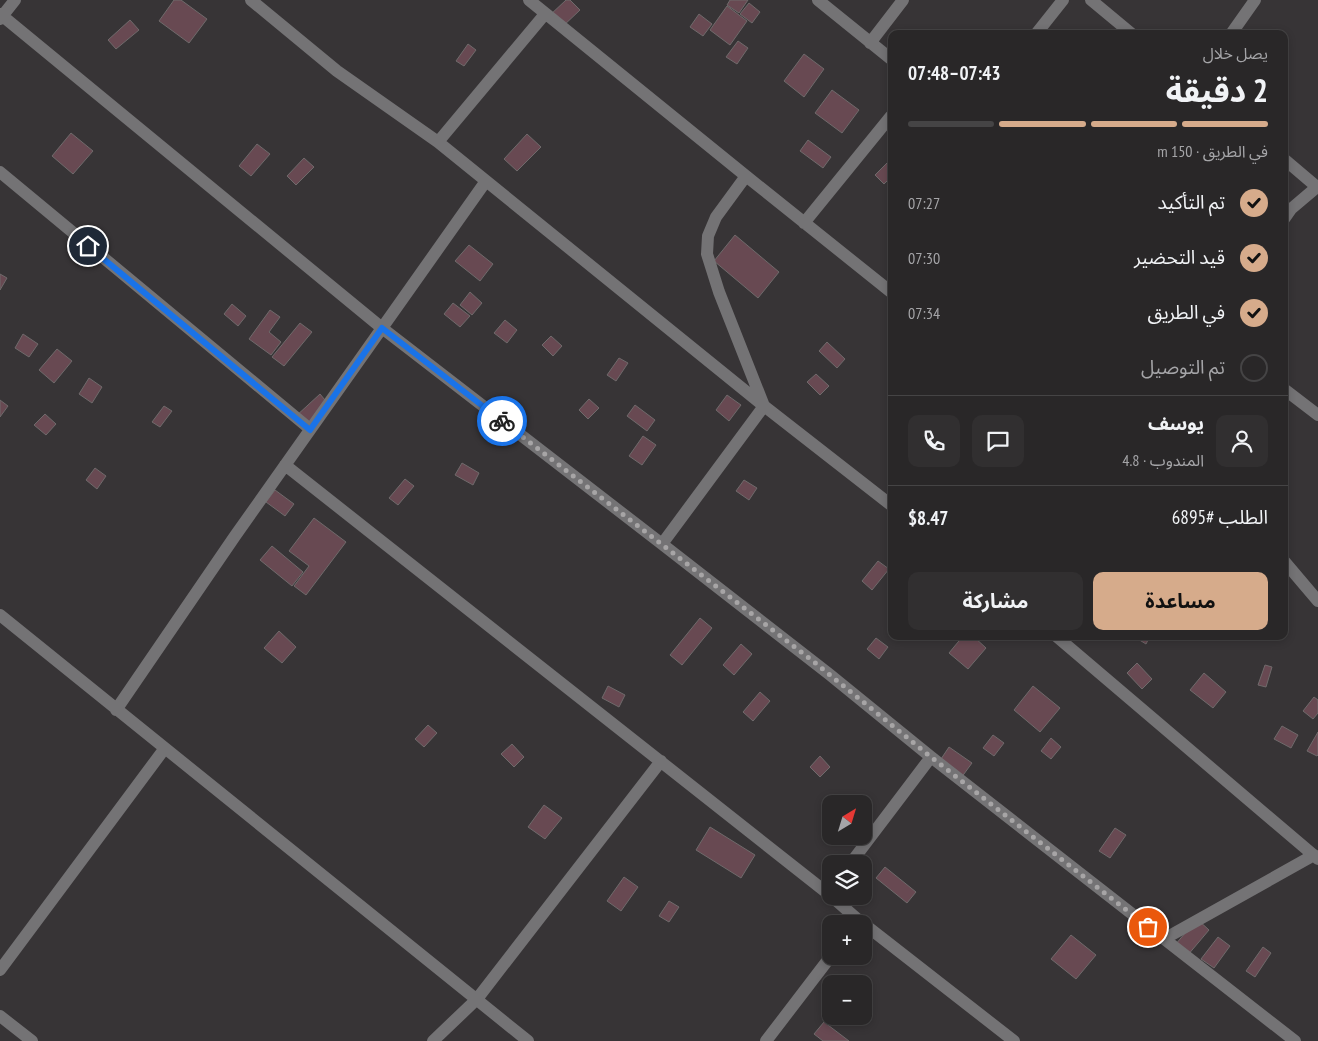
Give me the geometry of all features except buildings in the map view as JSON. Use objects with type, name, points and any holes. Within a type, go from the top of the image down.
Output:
[{"type":"street","points":[[15,0],[1,17],[382,328],[829,674],[931,757],[1295,1041]]},
{"type":"street","points":[[251,0],[338,71],[438,142],[764,406],[888,502]]},
{"type":"street","points":[[528,0],[888,290]]},
{"type":"street","points":[[818,0],[888,57]]},
{"type":"street","points":[[870,43],[903,0]]},
{"type":"street","points":[[1039,30],[1063,0]]},
{"type":"street","points":[[1091,0],[1127,30]]},
{"type":"street","points":[[1234,30],[1255,0]]},
{"type":"street","points":[[438,142],[545,14]]},
{"type":"street","points":[[804,223],[888,120]]},
{"type":"street","points":[[1288,162],[1318,187],[1288,214]]},
{"type":"street","points":[[0,172],[310,430]]},
{"type":"street","points":[[746,176],[716,217],[708,236],[707,254],[719,292],[764,406]]},
{"type":"street","points":[[116,710],[285,465],[486,181]]},
{"type":"street","points":[[1288,392],[1318,415]]},
{"type":"street","points":[[662,544],[764,406]]},
{"type":"street","points":[[285,465],[822,887]]},
{"type":"street","points":[[1288,565],[1318,601]]},
{"type":"street","points":[[0,615],[528,1041]]},
{"type":"street","points":[[1061,640],[1316,857],[1164,939]]},
{"type":"street","points":[[0,970],[165,748]]},
{"type":"street","points":[[857,855],[931,757]]},
{"type":"street","points":[[433,1041],[477,999],[661,761]]},
{"type":"street","points":[[842,905],[852,915]]},
{"type":"street","points":[[872,932],[1014,1041]]},
{"type":"street","points":[[766,1041],[824,965]]},
{"type":"street","points":[[0,1016],[27,1039]]},
{"type":"way so far","points":[[502,421],[814,662],[931,757],[1148,927]]},
{"type":"route","points":[[88,246],[310,430],[382,328],[502,421]]}]
